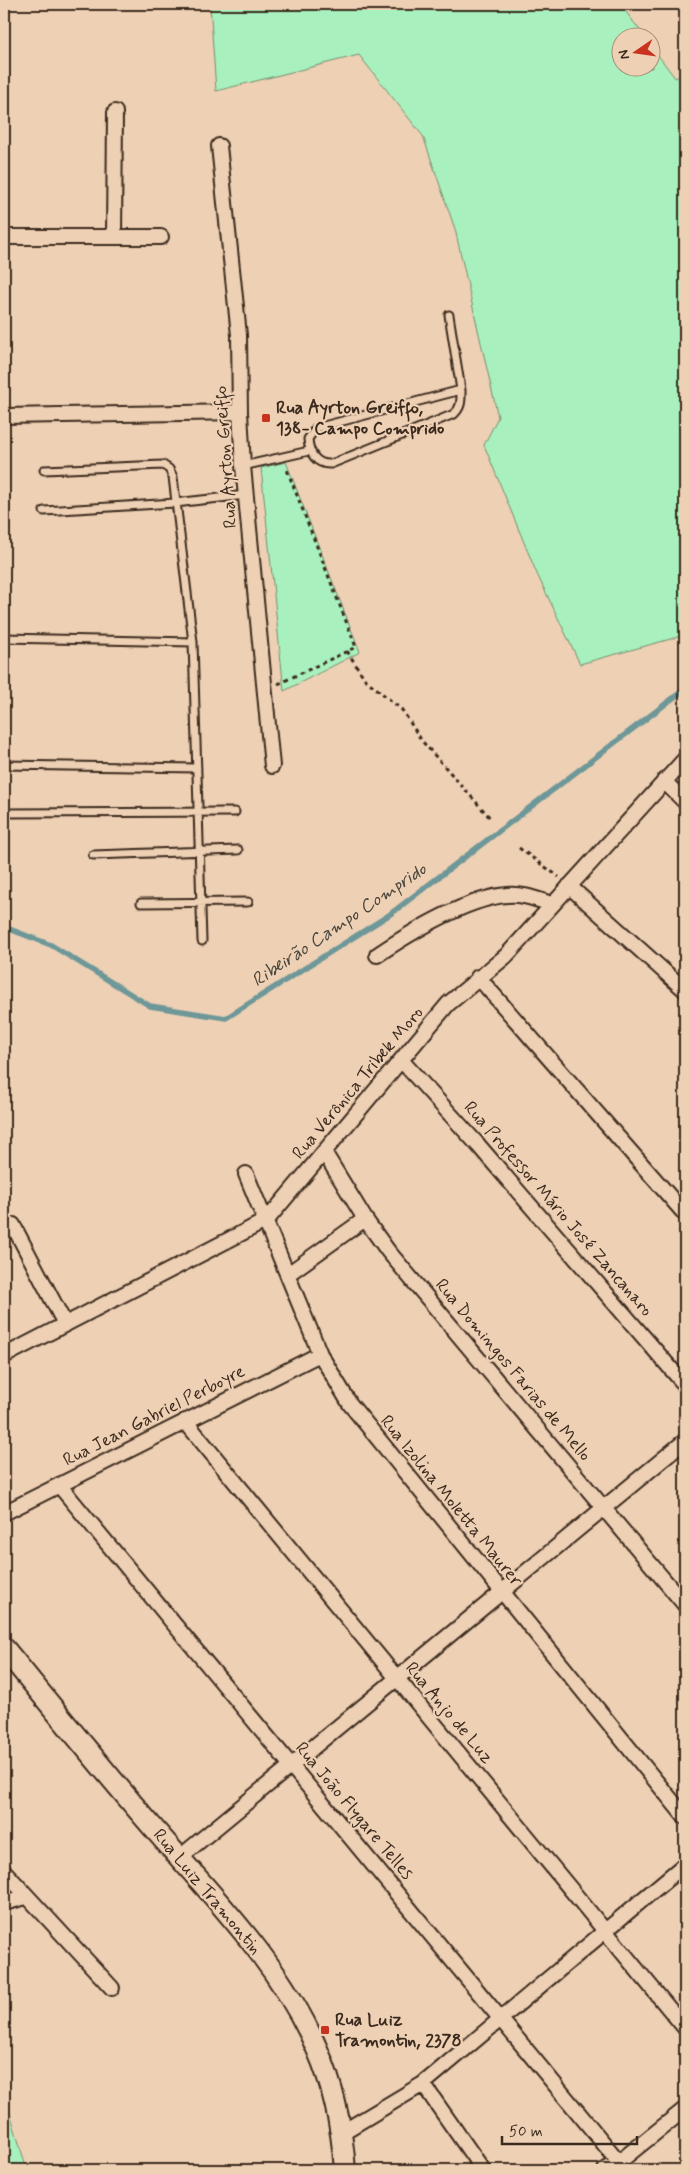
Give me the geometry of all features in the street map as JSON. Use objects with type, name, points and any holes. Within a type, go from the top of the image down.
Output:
[{"type":"main road","name":"Rua Luiz Tramontin","points":[[4,1648],[259,1953],[294,2003],[318,2050],[329,2081],[341,2133],[345,2170]]},
{"type":"street","points":[[114,112],[114,237]]},
{"type":"street","name":"Rua Ayrton Greiffo","points":[[219,146],[239,334],[243,466],[272,766]]},
{"type":"street","points":[[4,237],[162,237]]},
{"type":"street","points":[[4,416],[240,412]]},
{"type":"street","name":"Rua Verônica Tribek Moro","points":[[4,1356],[267,1220],[448,1004],[478,977],[506,956],[685,759]]},
{"type":"street","points":[[664,781],[685,802]]},
{"type":"street","points":[[569,886],[685,990]]},
{"type":"street","points":[[377,955],[422,926],[492,898],[508,894],[552,904]]},
{"type":"street","points":[[478,977],[685,1214]]},
{"type":"street","name":"Rua Professor Mário José Zancanaro","points":[[401,1060],[479,1146],[685,1385]]},
{"type":"street","name":"Rua Domingos Farias de Mello","points":[[324,1152],[365,1219],[388,1251],[685,1605]]},
{"type":"street","name":"Rua Izolina Moletta Maurer","points":[[246,1174],[267,1220],[320,1354],[334,1380],[361,1420],[685,1816]]},
{"type":"street","points":[[288,1274],[365,1219]]},
{"type":"street","points":[[4,1228],[12,1225],[65,1324]]},
{"type":"street","name":"Rua Jean Gabriel Perboyre","points":[[4,1513],[320,1354]]},
{"type":"street","name":"Rua Anjo de Luz","points":[[184,1421],[685,2028]]},
{"type":"street","points":[[179,1858],[685,1441]]},
{"type":"street","name":"Rua João Flygare Telles","points":[[59,1485],[620,2162]]},
{"type":"street","points":[[341,2133],[423,2084],[685,1864]]},
{"type":"street","points":[[4,1871],[112,1988]]},
{"type":"street","points":[[4,1903],[26,1897]]},
{"type":"street","points":[[423,2084],[483,2170]]},
{"type":"street","points":[[605,2170],[620,2162],[685,2109]]},
{"type":"lane","points":[[449,315],[461,390],[459,410],[454,414],[331,464],[317,461],[309,451],[308,439],[316,428],[461,390]]},
{"type":"lane","points":[[243,466],[309,451]]},
{"type":"lane","points":[[44,470],[163,465],[169,469],[173,477],[193,642],[202,941]]},
{"type":"lane","points":[[44,511],[175,504],[246,495]]},
{"type":"lane","points":[[4,638],[193,642]]},
{"type":"lane","points":[[4,765],[196,768]]},
{"type":"lane","points":[[4,813],[235,812]]},
{"type":"lane","points":[[93,855],[238,850]]},
{"type":"lane","points":[[141,903],[248,902]]},
{"type":"path","points":[[264,691],[356,646],[282,458]]},
{"type":"path","points":[[347,651],[365,679],[402,710],[422,741],[492,820]]},
{"type":"path","points":[[519,848],[569,886]]},
{"type":"green space","points":[[210,4],[620,4],[638,28],[612,28],[612,78],[662,78],[662,60],[675,78],[685,74],[685,635],[580,664],[537,574],[484,445],[498,417],[455,229],[423,136],[359,55],[216,91]]},
{"type":"green space","points":[[286,462],[360,652],[284,691],[261,468]]},
{"type":"green space","points":[[4,2093],[27,2170],[4,2170]]},
{"type":"waterway","name":"Ribeirão Campo Comprido","points":[[4,927],[51,945],[150,1006],[226,1018],[389,915],[685,689]]},
{"type":"place","name":"Rua Ayrton Greiffo, 138- Campo Comprido","points":[[266,418]]},
{"type":"place","name":"Rua Luiz Tramontin, 2378","points":[[325,2030]]}]
